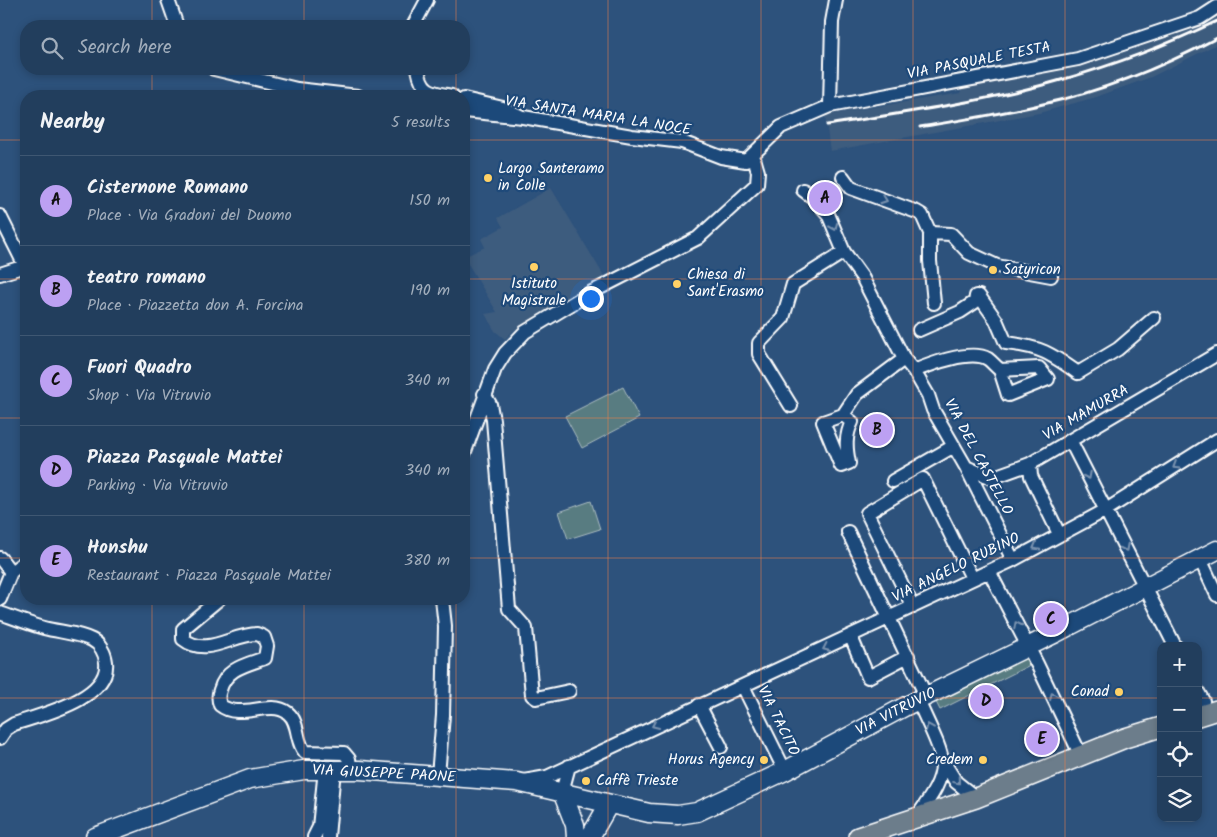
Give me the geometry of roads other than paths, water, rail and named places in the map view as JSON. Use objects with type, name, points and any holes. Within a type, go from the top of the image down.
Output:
[{"type":"main road","points":[[858,837],[976,798],[1081,756],[1157,728]]},
{"type":"street","points":[[168,0],[175,20]]},
{"type":"street","points":[[416,20],[427,0]]},
{"type":"street","points":[[830,106],[832,22],[836,0]]},
{"type":"street","name":"VIA PASQUALE TESTA","points":[[754,155],[781,127],[830,106],[1078,59],[1200,18],[1217,7]]},
{"type":"street","points":[[239,75],[306,90]]},
{"type":"street","points":[[420,75],[424,87],[428,90]]},
{"type":"street","points":[[470,100],[503,108],[522,117]]},
{"type":"street","name":"VIA SANTA MARIA LA NOCE","points":[[470,112],[500,117],[522,117],[632,136],[682,142],[738,161],[746,161],[754,155]]},
{"type":"street","points":[[470,437],[484,394],[505,353],[525,332],[588,294],[698,238],[757,184],[758,172],[754,155]]},
{"type":"street","points":[[843,177],[852,188],[922,215],[930,232],[930,261],[934,303]]},
{"type":"street","name":"VIA DEL CASTELLO","points":[[803,190],[815,199],[828,214],[844,252],[862,277],[904,358],[914,370],[928,395],[933,410],[966,467],[1013,560]]},
{"type":"street","points":[[0,216],[20,257]]},
{"type":"street","points":[[930,232],[951,234],[969,253],[997,266],[1051,276]]},
{"type":"street","points":[[791,406],[759,354],[760,343],[783,318],[793,284],[844,252]]},
{"type":"street","points":[[0,274],[20,268]]},
{"type":"street","points":[[919,330],[960,312],[974,302],[977,296],[996,320],[1006,343],[1031,346],[1048,352],[1078,372],[1118,349],[1154,318]]},
{"type":"street","points":[[1039,368],[1048,352]]},
{"type":"street","name":"VIA MAMURRA","points":[[966,467],[991,478],[1030,464],[1071,442],[1217,354]]},
{"type":"street","points":[[914,370],[940,361],[974,356],[988,359],[1000,370],[1008,395],[1048,379],[1039,368]]},
{"type":"street","points":[[843,415],[857,394],[904,358]]},
{"type":"street","points":[[1000,370],[1039,368]]},
{"type":"street","points":[[484,394],[490,404],[493,420],[509,609],[526,628],[532,695],[536,698],[569,690]]},
{"type":"street","points":[[470,425],[473,428]]},
{"type":"street","name":"VIA ANGELO RUBINO","points":[[517,782],[548,777],[1013,560],[1106,510],[1217,440]]},
{"type":"street","points":[[1071,442],[1173,642]]},
{"type":"street","points":[[893,481],[954,446]]},
{"type":"street","points":[[1030,464],[1031,476],[1059,534]]},
{"type":"street","points":[[913,607],[867,513],[923,479],[972,578]]},
{"type":"street","points":[[848,532],[908,656],[942,761],[956,782],[976,798]]},
{"type":"street","name":"VIA VITRUVIO","points":[[562,792],[649,813],[678,815],[704,809],[784,771],[922,698],[1217,550]]},
{"type":"street","points":[[0,558],[11,572]]},
{"type":"street","points":[[1200,559],[1217,595]]},
{"type":"street","points":[[0,599],[11,572],[20,565]]},
{"type":"street","points":[[989,571],[1028,646],[1081,756]]},
{"type":"street","points":[[212,605],[183,629],[183,639],[202,647],[257,634],[264,637],[267,646],[265,658],[234,669],[228,674],[220,690],[218,699],[220,706],[234,712],[281,710],[289,714],[295,722],[305,752],[344,754],[349,759],[336,769],[319,827],[314,837]]},
{"type":"street","points":[[438,776],[443,714],[445,626],[443,605]]},
{"type":"street","points":[[0,613],[43,628],[91,639],[104,653],[106,666],[103,678],[92,691],[76,702],[14,724],[6,729],[0,738]]},
{"type":"street","points":[[851,637],[868,677],[908,656]]},
{"type":"street","name":"VIA TACITO","points":[[743,686],[784,771]]},
{"type":"street","points":[[699,705],[722,747]]},
{"type":"street","points":[[916,818],[934,791],[940,776],[942,761]]},
{"type":"street","points":[[569,766],[562,792],[575,825],[576,837]]},
{"type":"street","points":[[328,837],[336,769]]},
{"type":"street","name":"VIA GIUSEPPE PAONE","points":[[96,837],[250,779],[277,773],[336,769],[517,782],[562,792]]},
{"type":"street","points":[[590,837],[609,804]]},
{"type":"railway","points":[[827,125],[945,106],[1032,88],[1120,61],[1217,21]]},
{"type":"railway","points":[[920,127],[981,117],[1066,99],[1132,77],[1175,59],[1217,38]]},
{"type":"place","name":"Largo Santeramo in Colle","points":[[488,178]]},
{"type":"place","name":"Cisternone Romano","points":[[825,198]]},
{"type":"place","name":"Istituto Magistrale","points":[[534,267]]},
{"type":"place","name":"Satyricon","points":[[993,270]]},
{"type":"place","name":"Chiesa di Sant'Erasmo","points":[[677,284]]},
{"type":"place","name":"teatro romano","points":[[877,430]]},
{"type":"place","name":"Fuori Quadro","points":[[1051,619]]},
{"type":"place","name":"Conad","points":[[1119,692]]},
{"type":"place","name":"Piazza Pasquale Mattei","points":[[986,701]]},
{"type":"place","name":"Honshu","points":[[1042,739]]},
{"type":"place","name":"Horus Agency","points":[[764,760]]},
{"type":"place","name":"Credem","points":[[983,760]]},
{"type":"place","name":"Caffè Trieste","points":[[586,781]]}]
